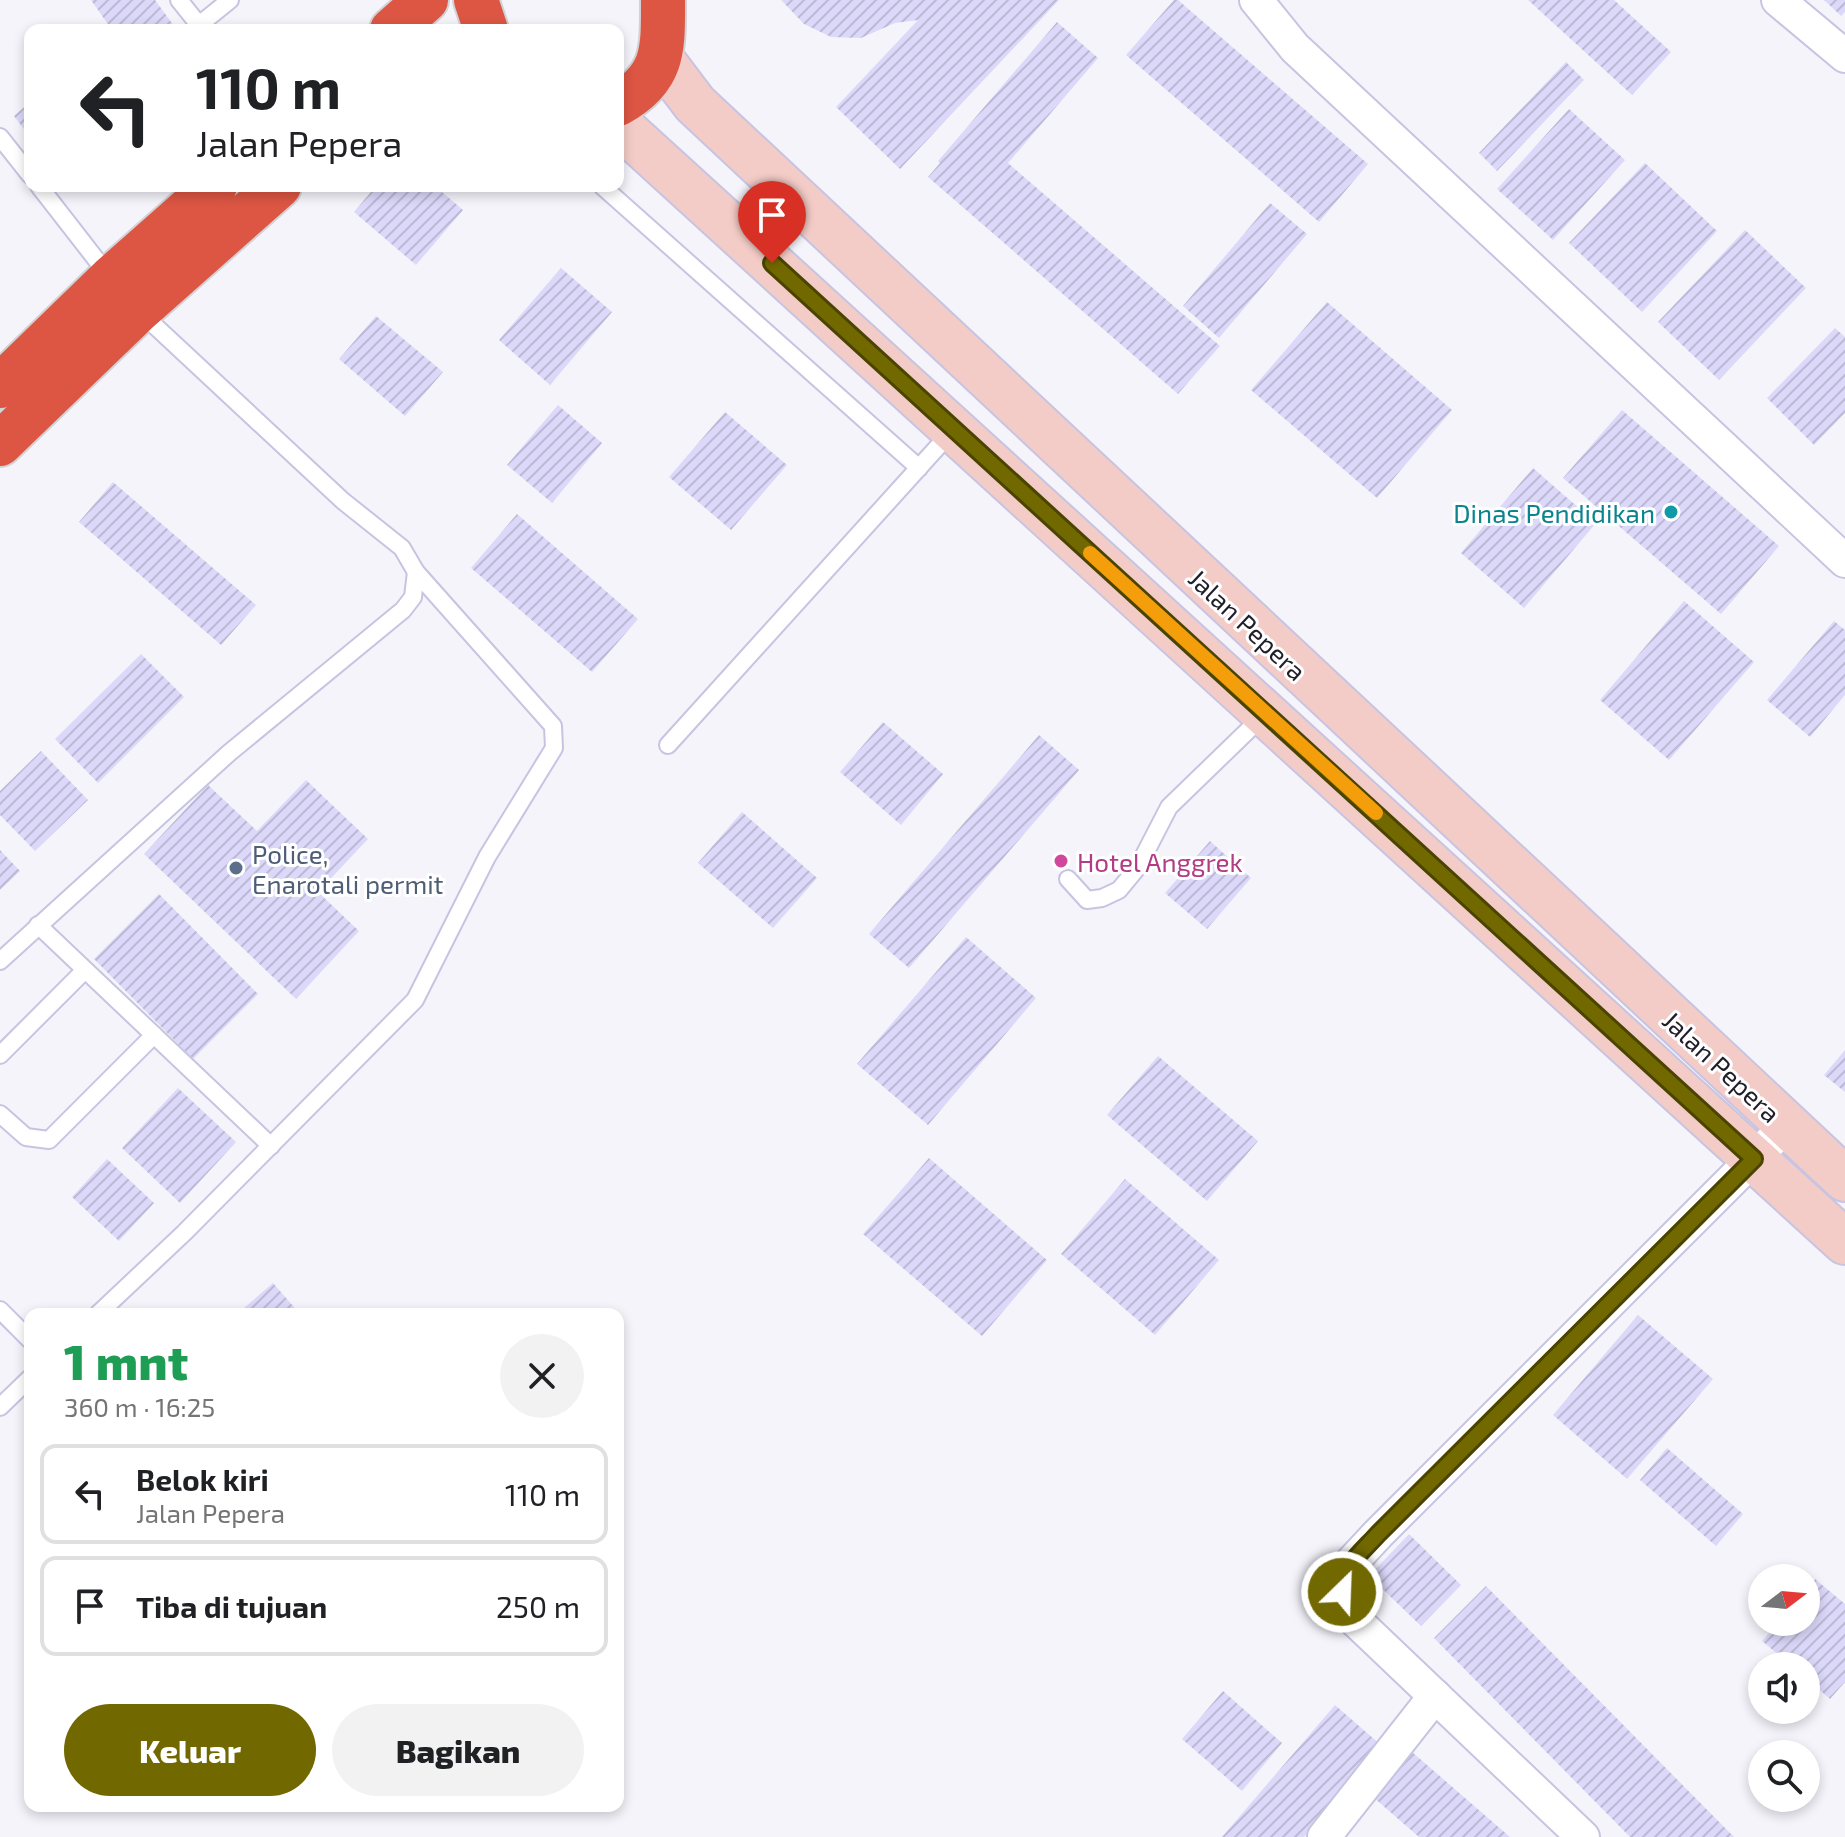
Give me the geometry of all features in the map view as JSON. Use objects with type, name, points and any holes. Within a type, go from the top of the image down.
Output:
[{"type":"highway","points":[[399,24],[426,0]]},
{"type":"highway","points":[[476,0],[484,24]]},
{"type":"highway","points":[[624,101],[637,93],[661,59],[663,0]]},
{"type":"highway","points":[[0,444],[210,192]]},
{"type":"highway","points":[[0,386],[270,192]]},
{"type":"main road","name":"Jalan Pepera","points":[[661,59],[695,104],[1088,475],[1845,1179]]},
{"type":"main road","name":"Jalan Pepera","points":[[624,129],[1845,1242]]},
{"type":"main road","points":[[1048,515],[1088,475]]},
{"type":"street","points":[[1256,0],[1295,48],[1845,561]]},
{"type":"street","points":[[1778,0],[1845,56]]},
{"type":"street","points":[[1583,1837],[1347,1611],[1341,1581],[1378,1534],[1786,1126]]},
{"type":"street","points":[[1324,1837],[1435,1696]]},
{"type":"lane","points":[[179,0],[198,24]]},
{"type":"lane","points":[[200,24],[230,0]]},
{"type":"lane","points":[[0,137],[24,167]]},
{"type":"lane","points":[[44,192],[125,294],[343,501],[402,548],[416,572],[553,726],[554,748],[487,857],[415,1000],[104,1308]]},
{"type":"lane","points":[[609,192],[919,468]]},
{"type":"lane","points":[[668,745],[955,429]]},
{"type":"lane","points":[[0,961],[229,753],[403,610],[413,597],[416,572]]},
{"type":"lane","points":[[1068,879],[1087,900],[1102,898],[1119,890],[1138,867],[1169,807],[1266,713]]},
{"type":"lane","points":[[38,925],[271,1146]]},
{"type":"lane","points":[[0,1055],[85,970]]},
{"type":"lane","points":[[0,1114],[26,1137],[49,1140],[154,1035]]},
{"type":"lane","points":[[0,1310],[24,1334]]},
{"type":"lane","points":[[0,1407],[24,1384]]},
{"type":"building","points":[[91,0],[155,0],[173,24],[108,24]]},
{"type":"building","points":[[781,0],[1059,0],[900,169],[836,107],[918,20],[895,23],[861,38],[831,37],[804,24]]},
{"type":"building","points":[[1174,0],[1178,0],[1368,164],[1319,222],[1126,55]]},
{"type":"building","points":[[1528,0],[1614,0],[1671,52],[1632,95]]},
{"type":"building","points":[[1824,0],[1845,0],[1845,12],[1841,16]]},
{"type":"building","points":[[1057,22],[1098,58],[1008,163],[1220,346],[1178,394],[928,177],[940,163],[938,161]]},
{"type":"building","points":[[1566,62],[1584,80],[1497,171],[1479,153]]},
{"type":"building","points":[[24,107],[24,129],[14,116]]},
{"type":"building","points":[[1569,109],[1625,160],[1553,240],[1497,189]]},
{"type":"building","points":[[1645,163],[1717,231],[1642,312],[1569,243]]},
{"type":"building","points":[[371,192],[442,192],[463,210],[416,265],[354,212]]},
{"type":"building","points":[[1270,203],[1307,234],[1219,338],[1183,306]]},
{"type":"building","points":[[1745,230],[1806,288],[1719,380],[1658,322]]},
{"type":"building","points":[[561,268],[612,312],[550,385],[499,340]]},
{"type":"building","points":[[1327,302],[1452,410],[1377,498],[1251,390]]},
{"type":"building","points":[[376,316],[443,372],[405,416],[339,359]]},
{"type":"building","points":[[1835,328],[1845,337],[1845,413],[1814,445],[1767,398]]},
{"type":"building","points":[[558,405],[602,443],[552,503],[507,465]]},
{"type":"building","name":"Dinas Pendidikan","points":[[1622,410],[1779,546],[1721,614],[1563,478]]},
{"type":"building","points":[[725,412],[787,465],[731,530],[669,477]]},
{"type":"building","points":[[1533,468],[1596,523],[1524,608],[1461,553]]},
{"type":"building","points":[[113,482],[256,605],[221,645],[79,522]]},
{"type":"building","points":[[517,514],[638,619],[592,672],[471,568]]},
{"type":"building","points":[[1684,601],[1754,662],[1669,760],[1600,700]]},
{"type":"building","points":[[1834,621],[1845,630],[1845,695],[1810,737],[1767,700]]},
{"type":"building","points":[[141,654],[184,697],[98,783],[55,739]]},
{"type":"building","points":[[883,722],[943,774],[901,825],[840,772]]},
{"type":"building","points":[[1039,735],[1079,770],[909,968],[869,934]]},
{"type":"building","points":[[41,751],[88,800],[35,851],[0,815],[0,791]]},
{"type":"building","points":[[306,780],[368,839],[318,892],[359,931],[296,999],[144,854],[208,785],[257,831]]},
{"type":"building","points":[[742,812],[817,878],[773,928],[698,863]]},
{"type":"building","points":[[1210,841],[1251,878],[1207,929],[1165,893]]},
{"type":"building","points":[[0,850],[20,871],[0,890]]},
{"type":"building","points":[[159,894],[258,994],[193,1059],[94,959]]},
{"type":"building","points":[[966,937],[1036,998],[928,1125],[857,1064]]},
{"type":"building","points":[[1845,1050],[1845,1092],[1824,1075]]},
{"type":"building","points":[[1158,1056],[1258,1141],[1207,1201],[1107,1115]]},
{"type":"building","points":[[178,1088],[236,1142],[180,1203],[122,1148]]},
{"type":"building","points":[[929,1158],[1047,1260],[982,1336],[863,1234]]},
{"type":"building","points":[[107,1159],[154,1203],[119,1241],[72,1197]]},
{"type":"building","points":[[1125,1179],[1219,1260],[1155,1335],[1061,1254]]},
{"type":"building","points":[[273,1283],[295,1308],[244,1308]]},
{"type":"building","points":[[1638,1315],[1713,1379],[1627,1479],[1553,1415]]},
{"type":"building","points":[[1667,1448],[1743,1514],[1716,1546],[1640,1480]]},
{"type":"building","points":[[1409,1534],[1461,1585],[1421,1626],[1369,1576]]},
{"type":"building","points":[[1820,1583],[1845,1604],[1845,1682],[1830,1699],[1820,1690],[1820,1652],[1775,1652],[1762,1641],[1766,1636],[1820,1636]]},
{"type":"building","points":[[1486,1586],[1734,1837],[1630,1837],[1434,1638]]},
{"type":"building","points":[[1223,1691],[1282,1743],[1242,1791],[1182,1739]]},
{"type":"building","points":[[1335,1705],[1382,1746],[1304,1837],[1222,1837]]},
{"type":"building","points":[[1412,1752],[1510,1837],[1419,1837],[1373,1797]]},
{"type":"slow traffic","points":[[1090,553],[1376,813]]},
{"type":"place","name":"Dinas Pendidikan","points":[[1671,512]]},
{"type":"place","name":"Hotel Anggrek","points":[[1061,861]]},
{"type":"place","name":"Police, Enarotali permit","points":[[236,868]]},
{"type":"route","points":[[772,263],[1754,1159],[1378,1534],[1351,1563],[1341,1581],[1342,1592]]}]
